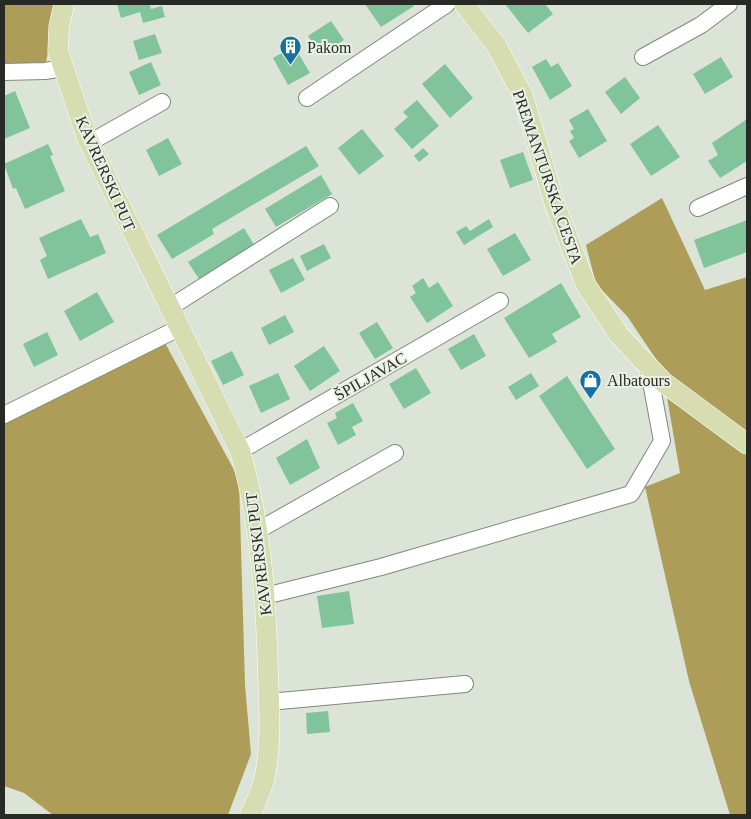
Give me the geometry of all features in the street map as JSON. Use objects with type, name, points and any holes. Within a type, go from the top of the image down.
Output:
[{"type":"main road","name":"KAVRERSKI PUT","points":[[64,4],[59,27],[58,51],[89,143],[240,451],[250,485],[265,596],[269,702],[269,741],[264,780],[250,815]]},
{"type":"main road","name":"PREMANTURSKA CESTA","points":[[464,4],[496,45],[523,96],[555,205],[586,285],[619,335],[670,388],[747,444]]},
{"type":"street","points":[[307,98],[447,4]]},
{"type":"street","points":[[643,56],[701,25],[729,4]]},
{"type":"street","points":[[4,72],[45,71],[63,68]]},
{"type":"street","points":[[89,143],[162,102]]},
{"type":"street","points":[[698,208],[747,186]]},
{"type":"street","points":[[169,308],[330,206]]},
{"type":"street","name":"ŠPILJAVAC","points":[[240,451],[500,301]]},
{"type":"street","points":[[4,416],[179,328]]},
{"type":"street","points":[[265,596],[381,567],[631,494],[662,441],[648,366]]},
{"type":"street","points":[[257,531],[395,453]]},
{"type":"street","points":[[269,702],[465,684]]},
{"type":"shaded area","points":[[4,4],[57,4],[46,62],[4,64]]},
{"type":"shaded area","points":[[662,198],[705,290],[747,277],[747,815],[730,815],[689,681],[645,487],[680,473],[662,368],[627,316],[596,284],[586,245]]},
{"type":"shaded area","points":[[165,343],[239,479],[245,685],[251,754],[228,815],[53,815],[24,793],[4,786],[4,421]]},
{"type":"building","points":[[117,4],[150,4],[151,9],[162,6],[165,17],[143,23],[140,12],[121,18]]},
{"type":"building","points":[[365,4],[412,4],[414,6],[381,27]]},
{"type":"building","points":[[505,4],[545,4],[553,14],[528,33]]},
{"type":"building","points":[[331,21],[344,40],[322,55],[308,36]]},
{"type":"building","points":[[155,34],[162,53],[139,60],[133,41]]},
{"type":"building","name":"Pakom","points":[[294,46],[310,73],[288,85],[273,58]]},
{"type":"building","points":[[721,57],[733,77],[705,94],[693,74]]},
{"type":"building","points":[[546,59],[551,67],[558,63],[572,86],[550,100],[532,67]]},
{"type":"building","points":[[151,62],[161,85],[139,95],[129,72]]},
{"type":"building","points":[[445,64],[473,98],[450,118],[422,84]]},
{"type":"building","points":[[625,77],[640,98],[621,114],[605,92]]},
{"type":"building","points":[[15,91],[30,128],[4,139],[4,96]]},
{"type":"building","points":[[417,100],[439,126],[412,149],[394,129],[408,117],[403,112]]},
{"type":"building","points":[[588,109],[607,141],[579,158],[569,141],[574,138],[570,131],[574,129],[569,120]]},
{"type":"building","points":[[747,119],[747,161],[720,178],[708,161],[718,155],[712,143]]},
{"type":"building","points":[[658,125],[680,157],[651,176],[630,144]]},
{"type":"building","points":[[362,129],[384,156],[359,175],[338,148]]},
{"type":"building","points":[[168,138],[182,164],[159,176],[146,150]]},
{"type":"building","points":[[48,144],[53,155],[50,156],[65,191],[25,209],[16,188],[13,189],[4,164]]},
{"type":"building","points":[[306,146],[319,166],[212,229],[214,234],[172,259],[157,235]]},
{"type":"building","points":[[423,148],[429,154],[419,162],[414,156]]},
{"type":"building","points":[[523,152],[533,180],[510,188],[500,160]]},
{"type":"building","points":[[321,175],[332,194],[276,227],[265,209]]},
{"type":"building","points":[[81,219],[90,237],[98,234],[106,253],[48,279],[40,260],[47,256],[39,238]]},
{"type":"building","points":[[489,219],[493,227],[464,245],[456,232],[466,226],[470,231]]},
{"type":"building","points":[[747,220],[747,252],[704,268],[694,240]]},
{"type":"building","points":[[244,228],[254,245],[199,279],[188,262]]},
{"type":"building","points":[[515,233],[531,260],[503,276],[487,249]]},
{"type":"building","points":[[324,244],[331,258],[307,271],[300,256]]},
{"type":"building","points":[[293,258],[305,280],[281,293],[269,270]]},
{"type":"building","points":[[423,278],[429,288],[438,282],[453,306],[427,323],[410,297],[416,293],[412,286]]},
{"type":"building","points":[[561,283],[581,317],[552,334],[557,342],[529,358],[504,318]]},
{"type":"building","points":[[97,292],[114,322],[80,341],[64,311]]},
{"type":"building","points":[[285,315],[294,332],[269,345],[261,328]]},
{"type":"building","points":[[377,322],[393,348],[375,359],[359,333]]},
{"type":"building","points":[[47,332],[58,355],[34,367],[23,344]]},
{"type":"building","points":[[474,334],[486,356],[461,370],[448,349]]},
{"type":"building","points":[[324,346],[340,371],[310,391],[294,366]]},
{"type":"building","points":[[232,351],[244,375],[223,385],[211,361]]},
{"type":"building","points":[[416,368],[431,393],[404,409],[389,384]]},
{"type":"building","points":[[278,373],[290,399],[261,413],[249,386]]},
{"type":"building","points":[[531,373],[539,386],[516,400],[508,387]]},
{"type":"building","points":[[567,376],[615,449],[587,469],[539,396]]},
{"type":"building","points":[[353,403],[363,421],[352,427],[356,435],[338,445],[327,423],[337,418],[335,413]]},
{"type":"building","points":[[307,439],[320,468],[290,485],[276,458]]},
{"type":"building","points":[[349,591],[354,624],[322,628],[317,596]]},
{"type":"building","points":[[328,711],[330,732],[307,734],[306,713]]},
{"type":"place","name":"Pakom","points":[[291,66]]},
{"type":"place","name":"Albatours","points":[[591,399]]}]
